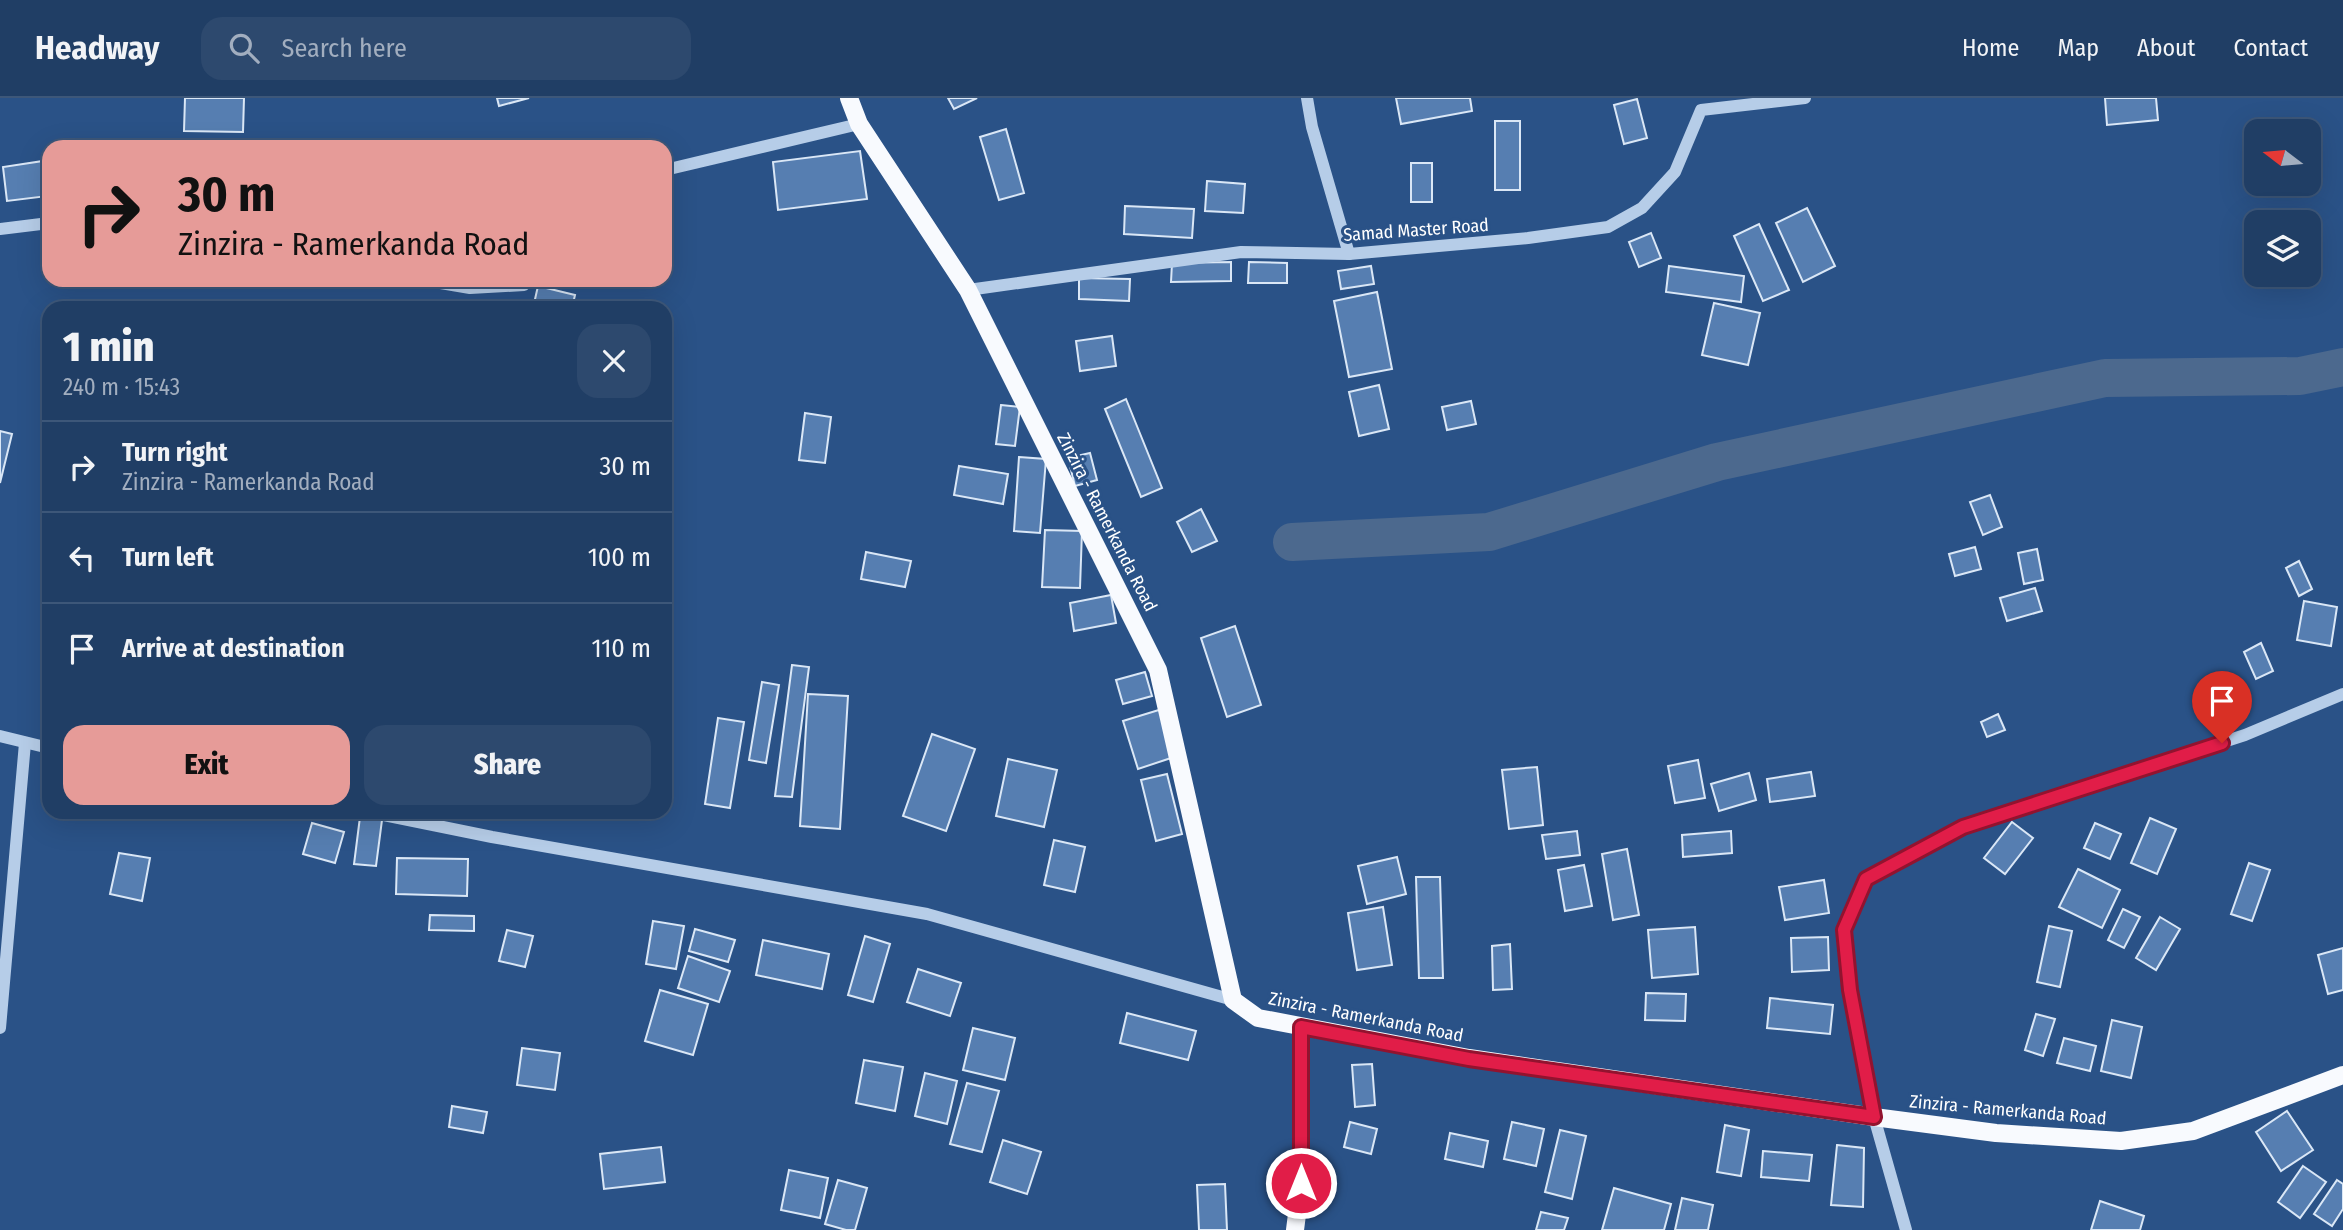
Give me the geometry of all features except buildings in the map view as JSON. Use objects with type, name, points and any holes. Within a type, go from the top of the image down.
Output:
[{"type":"main road","name":"Zinzira - Ramerkanda Road","points":[[849,98],[859,124],[968,290],[1158,670],[1233,1000],[1258,1017],[1469,1059],[1996,1133],[2121,1141],[2193,1131],[2343,1075]]},
{"type":"main road","points":[[1295,1230],[1301,1183],[1301,1027]]},
{"type":"street","points":[[1307,98],[1312,127],[1349,254]]},
{"type":"street","name":"Samad Master Road","points":[[968,290],[1241,251],[1349,254],[1528,238],[1608,227],[1642,208],[1675,172],[1701,110],[1805,98]]},
{"type":"street","points":[[672,168],[859,124]]},
{"type":"street","points":[[0,229],[42,224]]},
{"type":"street","points":[[464,287],[488,287]]},
{"type":"street","points":[[1906,1230],[1874,1117],[1850,990],[1844,930],[1866,879],[1963,827],[2245,735],[2343,694]]},
{"type":"street","points":[[0,736],[42,746]]},
{"type":"street","points":[[0,1028],[26,743]]},
{"type":"street","points":[[403,819],[927,914],[1233,1000]]},
{"type":"waterway","points":[[1292,542],[1489,532],[1717,462],[2105,378],[2300,376],[2343,367]]},
{"type":"route","points":[[1301,1183],[1301,1027],[1469,1059],[1874,1117],[1850,990],[1844,930],[1866,879],[1963,827],[2222,743]]}]
